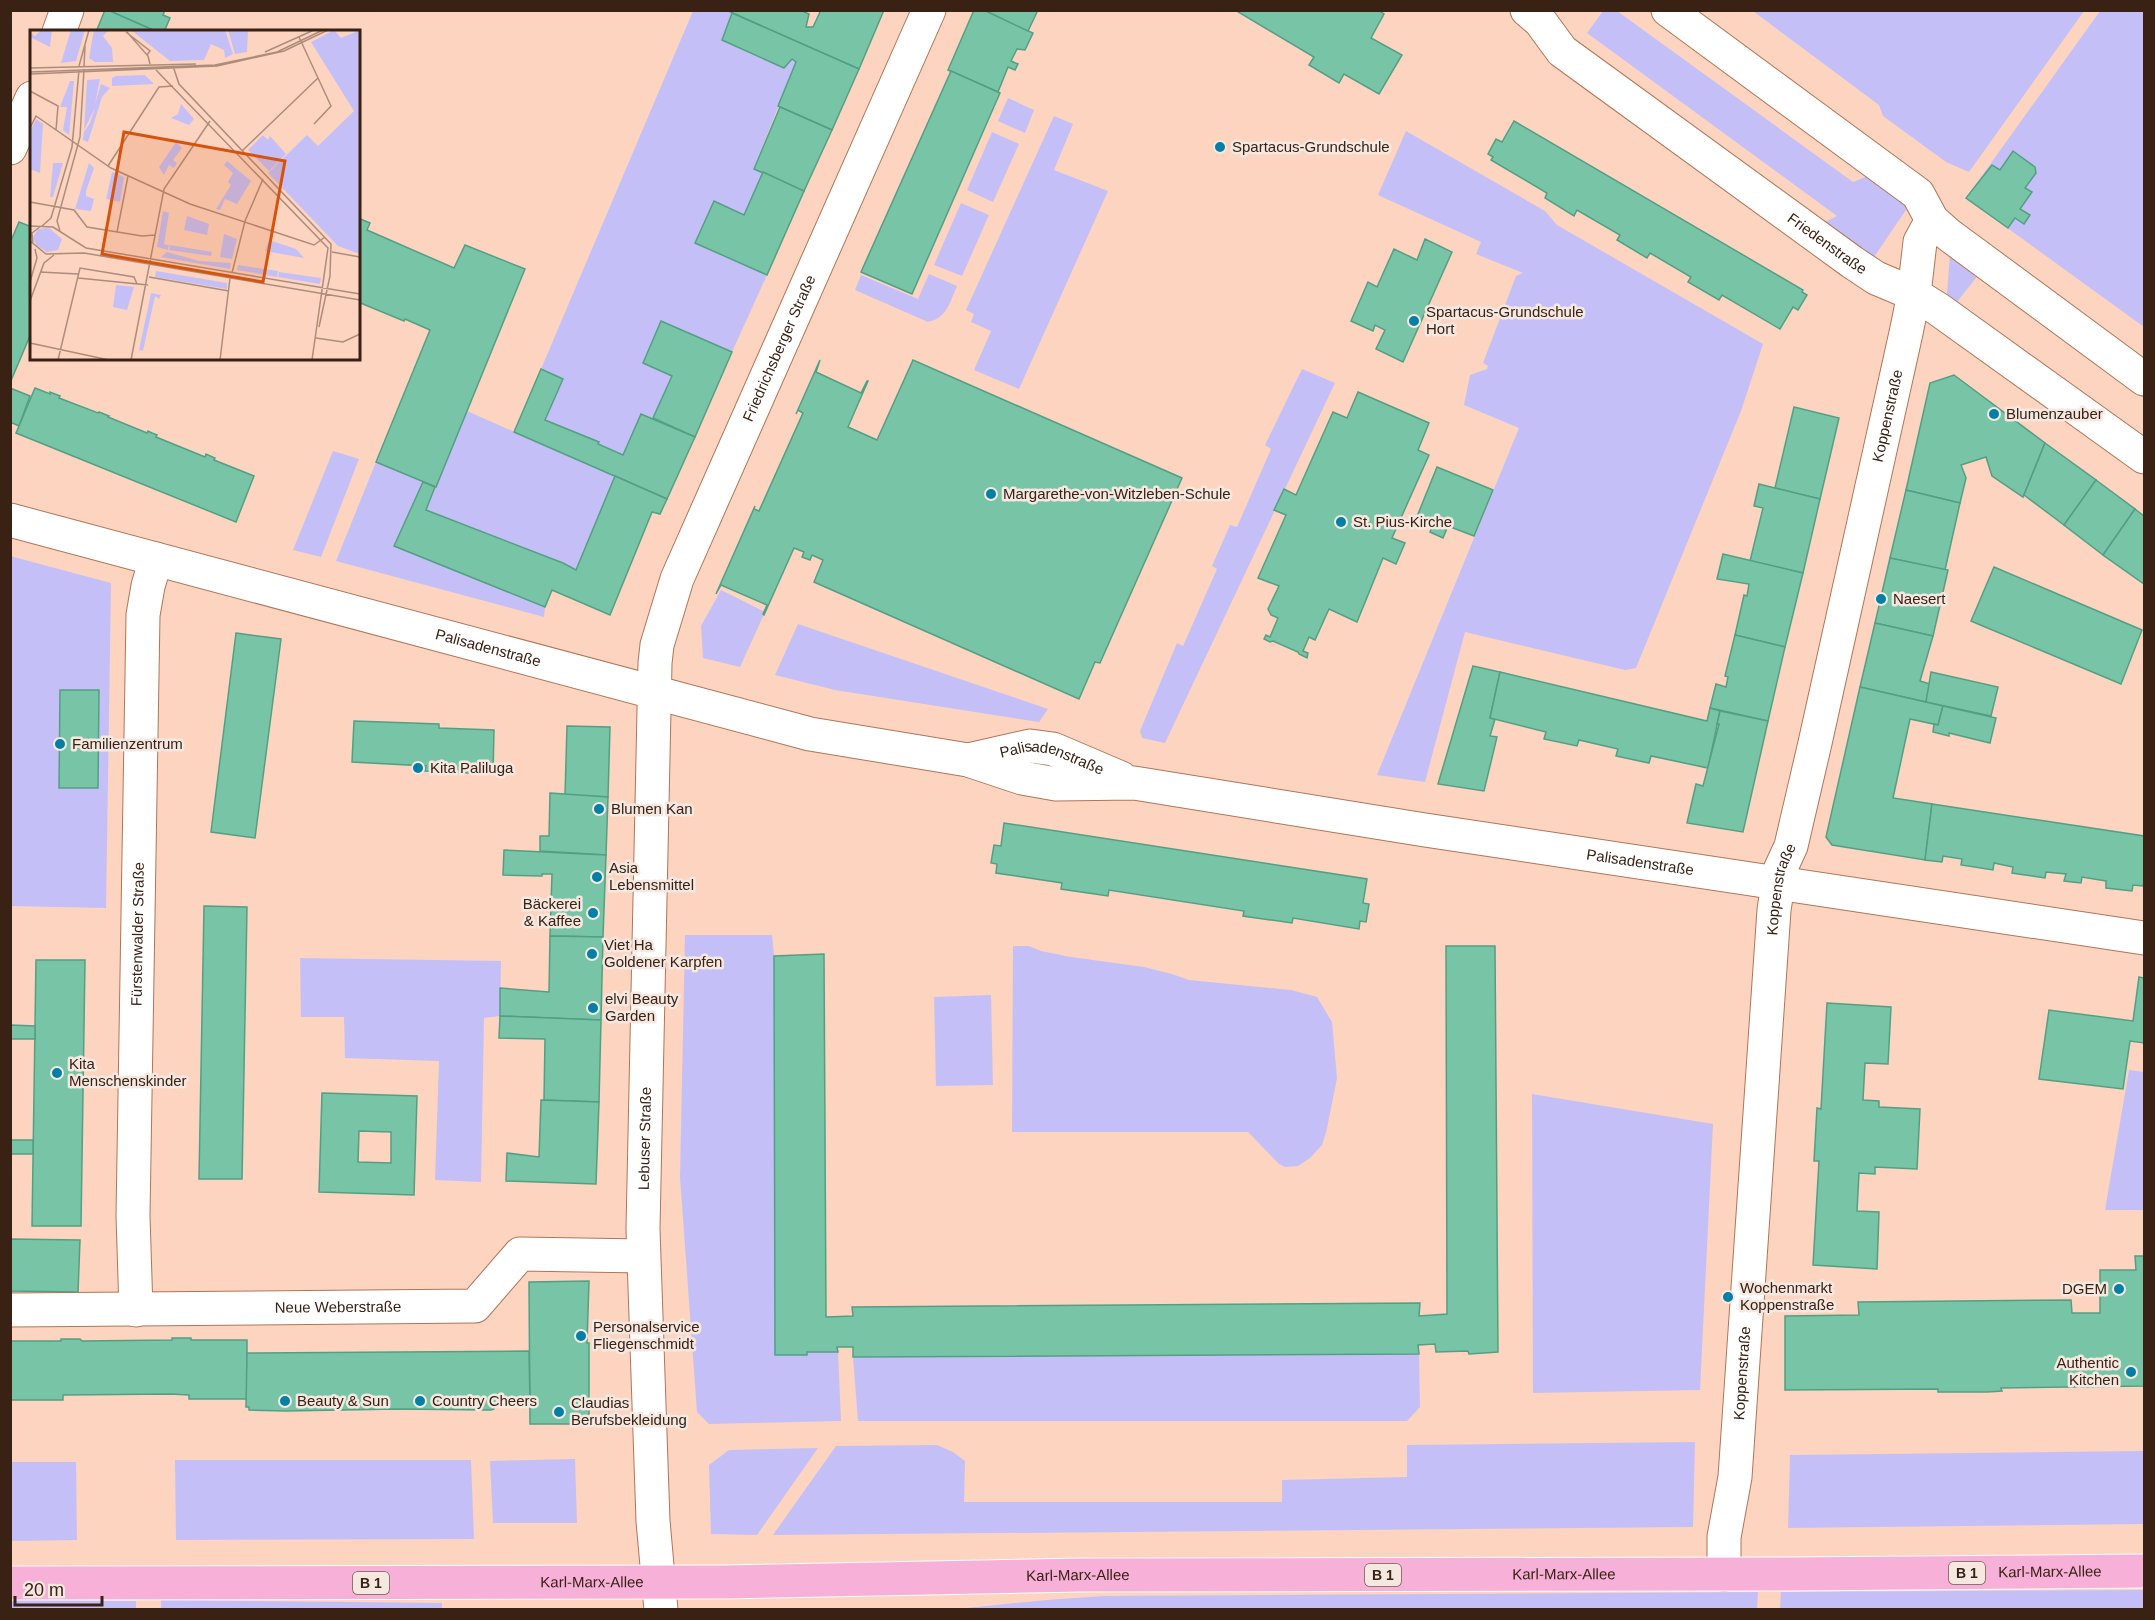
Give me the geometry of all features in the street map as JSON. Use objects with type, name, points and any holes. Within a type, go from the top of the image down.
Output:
[{"type":"main road","name":"Karl-Marx-Allee","points":[[10,1583],[660,1596],[1094,1575],[2145,1571]]},
{"type":"street","points":[[60,30],[68,10]]},
{"type":"street","name":"Friedrichsberger Straße","points":[[655,693],[657,645],[677,579],[929,10]]},
{"type":"street","points":[[1668,10],[1918,194],[1932,220],[2145,379]]},
{"type":"street","name":"Friedenstraße","points":[[1538,14],[1562,51],[1581,65],[1875,279],[1914,294],[1938,309],[2145,457]]},
{"type":"street","points":[[10,148],[30,103]]},
{"type":"street","name":"Koppenstraße","points":[[1724,1574],[1724,1537],[1735,1477],[1774,910],[1778,883],[1780,870],[1791,846],[1815,743],[1914,294],[1920,242],[1932,220]]},
{"type":"street","name":"Palisadenstraße","points":[[10,520],[810,734],[968,760],[1022,778],[1056,784],[1134,783],[1425,830],[2145,938]]},
{"type":"street","name":"Fürstenwalder Straße","points":[[136,1310],[133,1216],[143,615],[156,559]]},
{"type":"street","name":"Lebuser Straße","points":[[655,693],[643,1256],[652,1499],[660,1596]]},
{"type":"street","name":"Neue Weberstraße","points":[[10,1310],[475,1306],[520,1254],[643,1256]]},
{"type":"shaded area","points":[[693,11],[732,13],[722,40],[784,68],[792,59],[796,62],[754,168],[763,172],[744,215],[714,201],[696,243],[767,275],[732,352],[661,321],[643,363],[672,376],[653,418],[641,414],[623,455],[545,420],[563,379],[541,369]]},
{"type":"shaded area","points":[[1603,11],[1617,11],[1853,182],[1875,173],[1910,204],[1872,260],[1817,226],[1837,216],[1587,33]]},
{"type":"shaded area","points":[[1753,11],[2084,11],[1969,172],[1946,162],[1883,116],[1879,105]]},
{"type":"shaded area","points":[[2100,11],[2144,11],[2144,327],[1966,198]]},
{"type":"shaded area","points":[[1008,98],[1034,110],[1025,133],[998,121]]},
{"type":"shaded area","points":[[1054,116],[1073,124],[1054,170],[1108,191],[1019,389],[974,370],[991,331],[971,322],[974,314],[966,310]]},
{"type":"shaded area","points":[[1406,131],[1545,211],[1557,225],[1763,344],[1741,411],[1636,668],[1625,670],[1465,632],[1425,782],[1377,775],[1519,428],[1464,405],[1470,375],[1487,369],[1488,366],[1483,363],[1516,276],[1523,273],[1476,254],[1481,242],[1378,195]]},
{"type":"shaded area","points":[[992,132],[1019,144],[993,202],[967,190]]},
{"type":"shaded area","points":[[961,203],[989,215],[962,276],[934,265]]},
{"type":"shaded area","points":[[1950,254],[1979,274],[1957,302],[1947,294]]},
{"type":"shaded area","points":[[929,274],[957,286],[944,313],[928,322],[855,290],[861,275],[918,299]]},
{"type":"shaded area","points":[[1302,369],[1335,383],[1165,743],[1142,738],[1140,731],[1177,643],[1183,646],[1217,569],[1212,566],[1230,525],[1237,527],[1271,449],[1265,445]]},
{"type":"shaded area","points":[[467,411],[615,476],[576,570],[426,510]]},
{"type":"shaded area","points":[[333,451],[359,459],[321,557],[293,550]]},
{"type":"shaded area","points":[[376,462],[423,482],[394,546],[545,607],[544,617],[336,561]]},
{"type":"shaded area","name":"Familienzentrum","points":[[10,556],[111,583],[106,908],[11,906]]},
{"type":"shaded area","points":[[721,590],[765,612],[740,667],[703,658],[701,626]]},
{"type":"shaded area","points":[[798,624],[1048,709],[1039,722],[835,690],[775,675]]},
{"type":"shaded area","points":[[685,935],[772,935],[774,956],[775,1355],[838,1352],[841,1421],[709,1424],[697,1412],[680,1177]]},
{"type":"shaded area","points":[[1013,946],[1029,946],[1071,957],[1144,967],[1189,980],[1291,990],[1317,997],[1332,1022],[1337,1078],[1322,1145],[1310,1158],[1298,1166],[1285,1167],[1279,1164],[1248,1132],[1012,1132]]},
{"type":"shaded area","points":[[300,958],[501,961],[500,1016],[484,1018],[481,1182],[435,1180],[439,1061],[345,1058],[344,1017],[301,1017]]},
{"type":"shaded area","points":[[991,995],[993,1085],[936,1086],[934,997]]},
{"type":"shaded area","points":[[2129,1070],[2144,1072],[2144,1210],[2105,1210]]},
{"type":"shaded area","points":[[1532,1094],[1713,1124],[1700,1390],[1533,1393]]},
{"type":"shaded area","points":[[1419,1354],[1420,1407],[1407,1421],[858,1421],[853,1357]]},
{"type":"shaded area","points":[[1695,1442],[1693,1527],[773,1535],[836,1446],[937,1445],[953,1452],[965,1461],[964,1502],[1282,1502],[1282,1480],[1407,1477],[1407,1445]]},
{"type":"shaded area","points":[[818,1448],[757,1535],[711,1534],[709,1465],[729,1450]]},
{"type":"shaded area","points":[[2144,1451],[2144,1524],[1788,1528],[1790,1455]]},
{"type":"shaded area","points":[[575,1459],[577,1523],[493,1523],[490,1461]]},
{"type":"shaded area","points":[[175,1460],[471,1460],[474,1539],[176,1540]]},
{"type":"shaded area","points":[[10,1462],[76,1462],[77,1540],[11,1541]]},
{"type":"shaded area","points":[[2144,1590],[2144,1609],[1780,1609],[1781,1592]]},
{"type":"shaded area","points":[[1758,1592],[1757,1610],[956,1609],[1104,1596]]},
{"type":"shaded area","points":[[11,1600],[136,1601],[136,1609],[11,1609]]},
{"type":"shaded area","points":[[161,1600],[442,1603],[442,1609],[161,1610]]},
{"type":"building","points":[[105,10],[108,10],[153,30],[97,30]]},
{"type":"building","points":[[108,10],[165,10],[163,15],[170,18],[165,30],[153,30]]},
{"type":"building","points":[[726,10],[800,10],[809,14],[806,27],[813,27],[821,10],[884,10],[859,69]]},
{"type":"building","points":[[974,10],[984,10],[1033,33],[1025,50],[1017,49],[1011,61],[1018,64],[1015,70],[1008,67],[998,92],[948,70]]},
{"type":"building","points":[[984,10],[1038,10],[1028,31]]},
{"type":"building","points":[[1235,10],[1378,10],[1384,14],[1371,38],[1402,55],[1379,94],[1344,74],[1339,83],[1309,65],[1314,57]]},
{"type":"building","points":[[732,13],[859,69],[832,130],[778,106],[796,62],[792,59],[784,68],[722,40]]},
{"type":"building","points":[[951,71],[1000,93],[912,294],[861,272]]},
{"type":"building","points":[[780,107],[832,130],[804,191],[754,169]]},
{"type":"building","points":[[1514,121],[1803,290],[1802,292],[1807,295],[1798,310],[1793,307],[1780,329],[1722,295],[1719,300],[1688,282],[1691,277],[1650,253],[1647,258],[1617,240],[1620,235],[1577,210],[1574,216],[1545,198],[1547,193],[1491,160],[1493,157],[1488,154],[1496,139],[1502,142]]},
{"type":"building","points":[[2013,151],[2035,167],[2036,173],[2025,188],[2032,192],[2020,209],[2030,215],[2024,224],[2015,218],[2008,228],[1966,198],[1992,165],[2000,170]]},
{"type":"building","points":[[763,172],[804,191],[767,275],[695,243],[714,201],[744,215]]},
{"type":"building","points":[[360,219],[370,223],[367,230],[454,268],[465,245],[525,269],[436,487],[376,462],[430,330],[405,319],[404,321],[360,303]]},
{"type":"building","points":[[19,222],[30,226],[30,336],[10,383],[10,243]]},
{"type":"building","points":[[1425,239],[1452,252],[1403,362],[1376,349],[1385,330],[1375,325],[1373,331],[1351,321],[1368,282],[1377,287],[1394,249],[1417,260]]},
{"type":"building","points":[[661,321],[732,352],[695,437],[653,418],[672,376],[643,363]]},
{"type":"building","points":[[820,360],[816,372],[861,393],[868,381],[848,427],[877,440],[913,360],[1182,478],[1100,663],[1095,662],[1079,699],[814,582],[823,560],[812,555],[810,560],[802,557],[804,552],[794,548],[764,615],[767,605],[721,585],[716,594],[755,506],[754,509],[759,511],[803,413],[798,410],[796,414]]},
{"type":"building","points":[[541,369],[563,379],[545,420],[599,442],[598,444],[623,455],[641,414],[695,437],[667,499],[514,432]]},
{"type":"building","points":[[1954,375],[2045,443],[2023,497],[1992,476],[1986,457],[1961,465],[1966,478],[1960,503],[1906,490],[1930,383]]},
{"type":"building","points":[[10,388],[30,396],[19,426],[10,422]]},
{"type":"building","points":[[35,388],[60,396],[59,398],[147,433],[148,431],[157,435],[156,437],[205,457],[206,454],[215,458],[214,460],[254,476],[236,522],[16,433]]},
{"type":"building","name":"St. Pius-Kirche","points":[[1358,392],[1429,423],[1418,450],[1429,455],[1392,538],[1405,543],[1396,564],[1383,558],[1357,622],[1329,609],[1315,640],[1309,637],[1303,651],[1308,653],[1307,658],[1298,652],[1264,639],[1266,635],[1270,637],[1278,618],[1271,615],[1268,609],[1279,586],[1258,578],[1286,515],[1274,510],[1284,489],[1296,495],[1333,412],[1347,418]]},
{"type":"building","points":[[1794,407],[1839,418],[1820,499],[1775,488]]},
{"type":"building","points":[[2045,443],[2096,480],[2064,525],[2024,495]]},
{"type":"building","points":[[1437,467],[1493,490],[1474,536],[1448,526],[1443,538],[1430,532],[1435,520],[1418,514]]},
{"type":"building","points":[[615,476],[667,499],[660,514],[652,512],[610,615],[552,590],[545,607],[394,546],[423,482],[435,487],[426,510],[576,570]]},
{"type":"building","points":[[2096,480],[2135,509],[2103,555],[2064,525]]},
{"type":"building","points":[[1759,484],[1820,499],[1803,573],[1750,561],[1763,508],[1754,506]]},
{"type":"building","points":[[1906,490],[1960,503],[1945,570],[1890,558]]},
{"type":"building","points":[[2135,509],[2144,516],[2144,584],[2103,555]]},
{"type":"building","points":[[1723,554],[1803,573],[1785,647],[1735,635],[1744,595],[1747,596],[1749,584],[1717,579]]},
{"type":"building","points":[[1890,558],[1948,570],[1933,636],[1875,623]]},
{"type":"building","points":[[1994,567],[2142,630],[2121,684],[1971,621]]},
{"type":"building","points":[[1875,623],[1933,636],[1920,681],[1930,684],[1926,702],[1860,687]]},
{"type":"building","points":[[236,633],[281,639],[255,838],[211,832]]},
{"type":"building","points":[[1735,635],[1785,647],[1768,721],[1710,708],[1716,684],[1726,687],[1728,677],[1725,676]]},
{"type":"building","points":[[1473,666],[1500,672],[1490,718],[1495,719],[1490,736],[1497,737],[1484,791],[1438,784]]},
{"type":"building","points":[[1500,672],[1707,721],[1710,708],[1720,711],[1708,768],[1651,756],[1649,763],[1616,756],[1618,749],[1579,740],[1577,746],[1544,739],[1546,732],[1490,718]]},
{"type":"building","points":[[1931,672],[1998,687],[1991,716],[1926,702]]},
{"type":"building","points":[[1860,687],[1943,706],[1938,725],[1910,719],[1893,798],[1932,804],[1925,860],[1832,845],[1826,837]]},
{"type":"building","points":[[60,690],[99,690],[98,788],[59,788]]},
{"type":"building","points":[[1943,706],[1996,718],[1990,743],[1949,733],[1949,736],[1933,732],[1934,724],[1938,725]]},
{"type":"building","points":[[1720,711],[1768,721],[1743,832],[1687,823],[1696,784],[1703,786],[1719,724],[1717,724]]},
{"type":"building","points":[[354,721],[439,724],[439,728],[494,730],[493,774],[425,771],[426,766],[352,762]]},
{"type":"building","points":[[567,726],[610,727],[608,797],[565,795]]},
{"type":"building","points":[[550,793],[608,797],[606,855],[540,851],[540,836],[549,836]]},
{"type":"building","points":[[1932,804],[2144,836],[2143,886],[2133,885],[2132,891],[2106,888],[2106,881],[2082,877],[2081,883],[2064,881],[2066,874],[2046,872],[2045,878],[2012,873],[2013,867],[1994,863],[1993,870],[1961,865],[1962,859],[1943,856],[1942,862],[1925,860]]},
{"type":"building","points":[[1004,823],[1367,879],[1363,903],[1369,904],[1366,922],[1360,921],[1359,929],[1293,918],[1292,923],[1243,916],[1244,911],[1109,890],[1108,896],[1061,889],[1062,883],[996,873],[997,864],[991,863],[994,845],[1001,846]]},
{"type":"building","points":[[504,850],[606,855],[603,937],[550,936],[552,874],[503,875]]},
{"type":"building","points":[[204,906],[247,907],[242,1179],[199,1179]]},
{"type":"building","points":[[550,936],[603,937],[601,1020],[500,1016],[500,988],[549,992]]},
{"type":"building","points":[[1446,946],[1495,946],[1498,1352],[1469,1354],[1468,1351],[1436,1352],[1435,1344],[1418,1345],[1419,1354],[853,1357],[853,1347],[837,1347],[838,1352],[775,1355],[774,956],[824,954],[826,1317],[853,1316],[852,1307],[1420,1303],[1419,1316],[1447,1314]]},
{"type":"building","points":[[36,960],[85,960],[81,1226],[32,1226]]},
{"type":"building","points":[[2139,977],[2144,978],[2144,1043],[2130,1041],[2123,1089],[2039,1079],[2049,1010],[2133,1021]]},
{"type":"building","points":[[1827,1003],[1891,1007],[1888,1064],[1865,1063],[1863,1100],[1879,1101],[1879,1107],[1920,1109],[1917,1169],[1875,1167],[1875,1174],[1859,1173],[1857,1211],[1879,1212],[1877,1269],[1813,1265],[1819,1161],[1814,1161],[1817,1108],[1821,1109]]},
{"type":"building","points":[[500,1016],[601,1020],[599,1102],[544,1100],[545,1039],[499,1038]]},
{"type":"building","points":[[10,1025],[35,1026],[35,1039],[10,1039]]},
{"type":"building","points":[[322,1093],[417,1096],[414,1195],[319,1192]],"holes":[[[359,1131],[391,1132],[391,1163],[358,1162]]]},
{"type":"building","points":[[541,1100],[599,1102],[596,1184],[506,1181],[507,1153],[539,1157]]},
{"type":"building","points":[[10,1140],[33,1140],[33,1154],[10,1154]]},
{"type":"building","points":[[10,1239],[80,1240],[78,1292],[10,1291]]},
{"type":"building","points":[[2135,1256],[2144,1256],[2144,1386],[2001,1388],[2002,1391],[1987,1392],[1938,1392],[1938,1389],[1785,1390],[1785,1316],[1859,1315],[1858,1302],[2071,1300],[2072,1313],[2100,1313],[2100,1270],[2136,1270]]},
{"type":"building","points":[[589,1281],[587,1343],[589,1343],[589,1424],[530,1424],[529,1282]]},
{"type":"building","points":[[172,1338],[247,1340],[247,1399],[189,1399],[189,1395],[171,1394],[63,1395],[63,1400],[10,1400],[10,1341],[172,1340]]},
{"type":"building","points":[[529,1351],[530,1405],[494,1406],[491,1410],[286,1411],[249,1410],[249,1407],[246,1407],[247,1353]]},
{"type":"place","name":"Spartacus-Grundschule","points":[[1220,147]]},
{"type":"place","name":"Spartacus-Grundschule Hort","points":[[1414,321]]},
{"type":"place","name":"Blumenzauber","points":[[1994,414]]},
{"type":"place","name":"Margarethe-von-Witzleben-Schule","points":[[991,494]]},
{"type":"place","name":"St. Pius-Kirche","points":[[1341,522]]},
{"type":"place","name":"Naesert","points":[[1881,599]]},
{"type":"place","name":"Familienzentrum","points":[[60,744]]},
{"type":"place","name":"Kita Paliluga","points":[[418,768]]},
{"type":"place","name":"Blumen Kan","points":[[599,809]]},
{"type":"place","name":"Asia Lebensmittel","points":[[597,877]]},
{"type":"place","name":"Bäckerei & Kaffee","points":[[593,913]]},
{"type":"place","name":"Viet Ha Goldener Karpfen","points":[[592,954]]},
{"type":"place","name":"elvi Beauty Garden","points":[[593,1008]]},
{"type":"place","name":"Kita Menschenskinder","points":[[57,1073]]},
{"type":"place","name":"DGEM","points":[[2119,1289]]},
{"type":"place","name":"Wochenmarkt Koppenstraße","points":[[1728,1297]]},
{"type":"place","name":"Personalservice Fliegenschmidt","points":[[581,1336]]},
{"type":"place","name":"Authentic Kitchen","points":[[2131,1372]]},
{"type":"place","name":"Beauty & Sun","points":[[285,1401]]},
{"type":"place","name":"Country Cheers","points":[[420,1401]]},
{"type":"place","name":"Claudias Berufsbekleidung","points":[[559,1412]]}]
